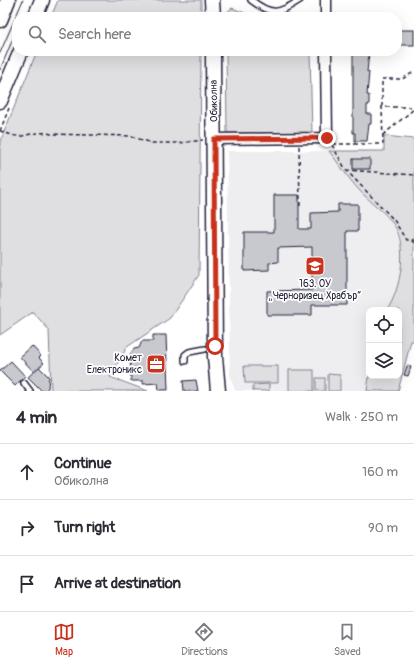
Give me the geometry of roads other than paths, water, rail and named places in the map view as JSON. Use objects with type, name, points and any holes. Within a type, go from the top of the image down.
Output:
[{"type":"street","points":[[0,20],[8,0]]},
{"type":"street","points":[[37,12],[42,0]]},
{"type":"street","points":[[212,0],[213,12]]},
{"type":"street","points":[[326,0],[326,12]]},
{"type":"street","points":[[0,101],[19,56]]},
{"type":"street","name":"Обиколна","points":[[213,56],[208,139],[215,357],[218,391]]},
{"type":"street","points":[[208,139],[327,138],[326,56]]},
{"type":"lane","points":[[251,0],[270,12]]},
{"type":"lane","points":[[275,12],[288,8],[300,0]]},
{"type":"lane","points":[[185,361],[184,355],[189,352],[206,349]]},
{"type":"lane","points":[[24,383],[30,391]]},
{"type":"tram line","points":[[18,12],[23,0]]},
{"type":"tram line","points":[[0,53],[12,25]]},
{"type":"tram line","points":[[0,70],[12,41]]},
{"type":"place","name":"163. ОУ „Черноризец Храбър“","points":[[315,266]]},
{"type":"place","name":"Комет Електроникс","points":[[156,364]]}]
